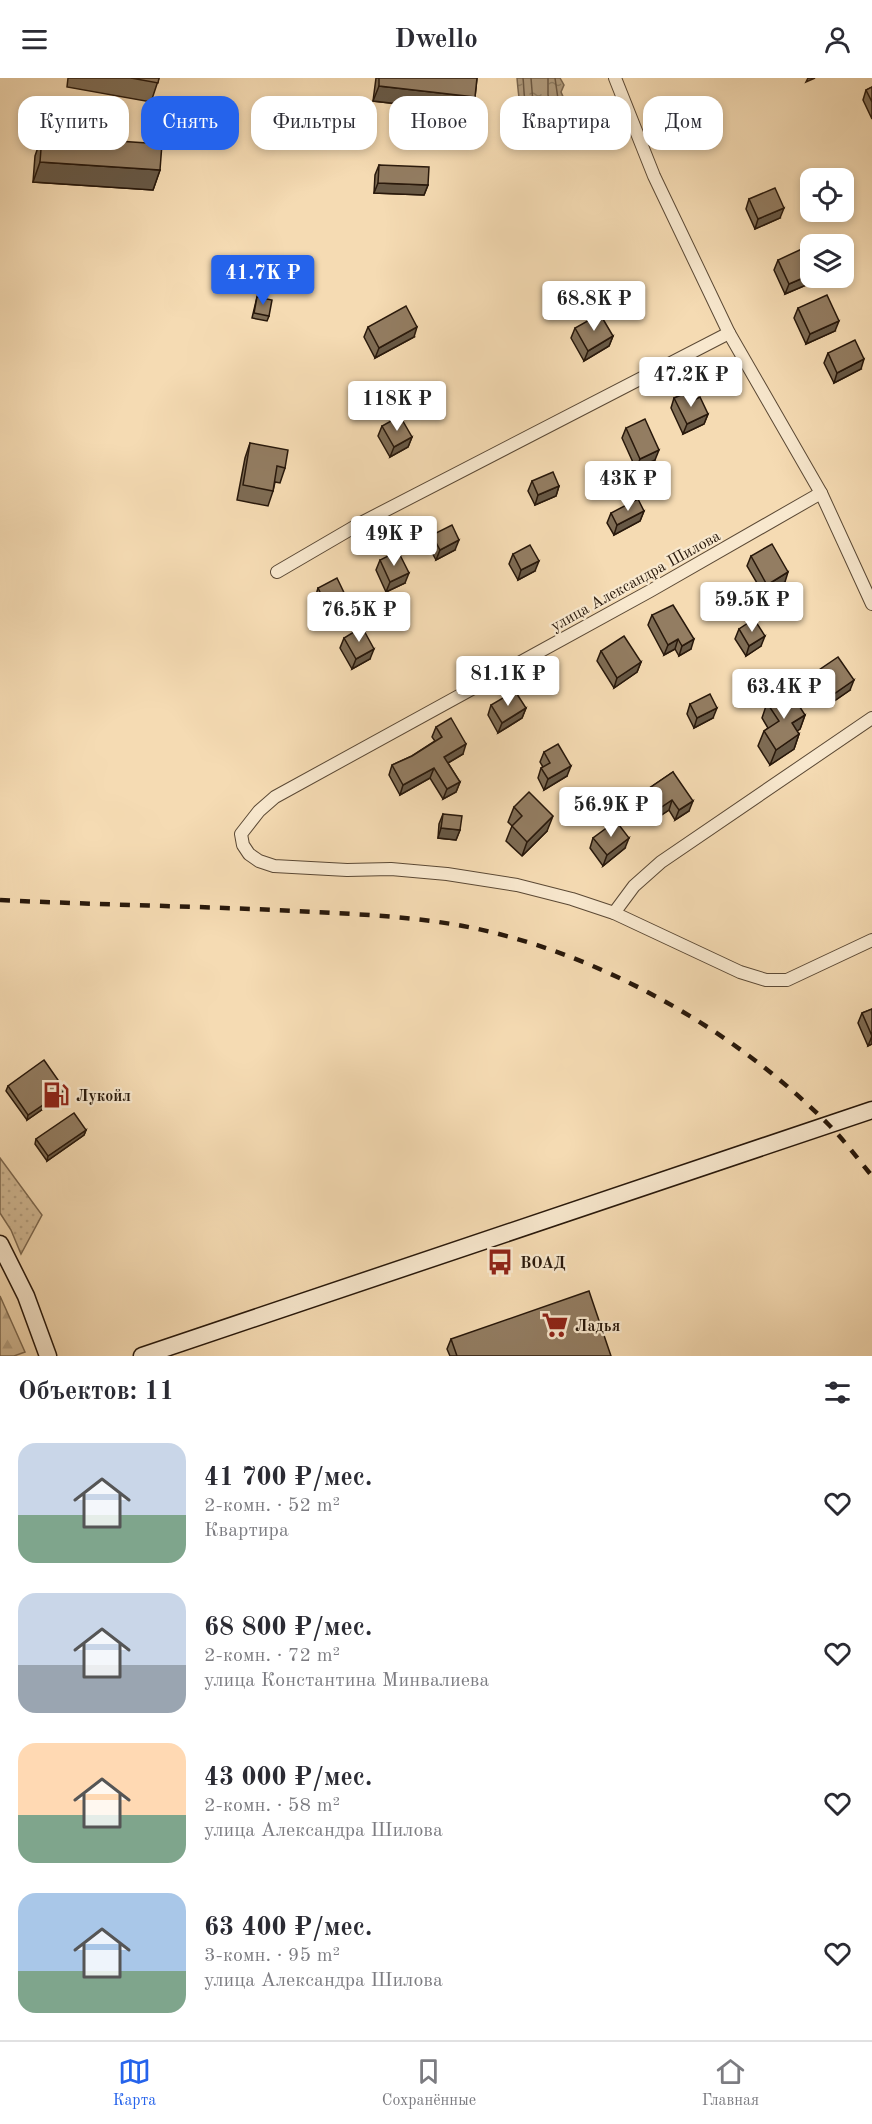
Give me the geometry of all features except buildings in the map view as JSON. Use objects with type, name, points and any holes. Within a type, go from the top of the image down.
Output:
[{"type":"main road","points":[[142,1356],[872,1110]]},
{"type":"main road","points":[[0,1244],[26,1296],[48,1356]]},
{"type":"main road","points":[[54,1356],[64,1356]]},
{"type":"street","points":[[615,78],[654,176],[729,333],[821,493],[872,604]]},
{"type":"street","points":[[277,572],[361,523],[729,333]]},
{"type":"street","name":"улица Александра Шилова","points":[[614,913],[517,885],[391,869],[347,870],[274,866],[249,854],[243,845],[241,834],[259,811],[275,797],[338,764],[821,493]]},
{"type":"street","points":[[872,718],[661,862],[634,886],[614,913],[741,972],[766,980],[787,980],[872,940]]},
{"type":"green space","points":[[0,1158],[42,1215],[21,1254],[11,1230],[0,1213]]},
{"type":"green space","points":[[0,1296],[25,1352],[14,1356],[0,1356]]},
{"type":"water","points":[[517,78],[560,78],[564,85],[561,92],[562,96],[519,96]]},
{"type":"railway","points":[[0,900],[260,909],[380,916],[463,926],[513,938],[563,954],[612,975],[707,1026],[791,1090],[835,1131],[872,1176]]},
{"type":"place","name":"Лукойл","points":[[56,1095]]},
{"type":"place","name":"ВОАД","points":[[500,1262]]},
{"type":"place","name":"Ладья","points":[[555,1325]]}]
